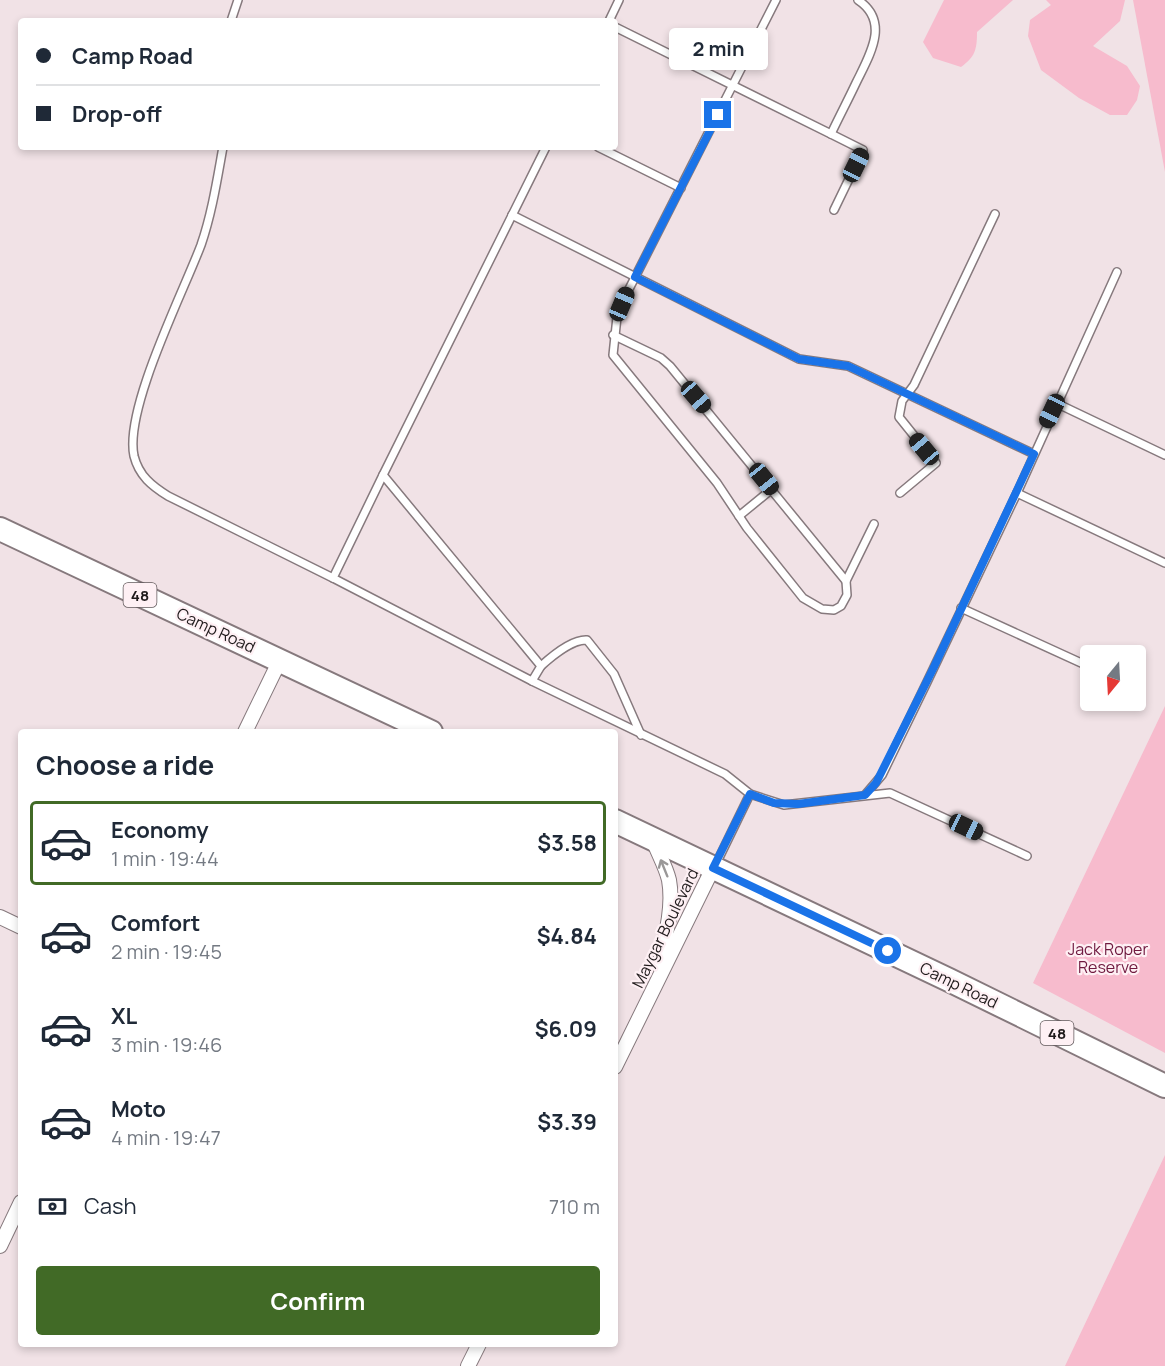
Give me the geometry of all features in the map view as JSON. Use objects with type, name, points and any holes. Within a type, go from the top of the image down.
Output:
[{"type":"main road","name":"Camp Road","points":[[0,529],[425,729]]},
{"type":"main road","name":"Camp Road","points":[[618,822],[1165,1086]]},
{"type":"street","points":[[246,729],[280,660]]},
{"type":"street","points":[[653,840],[669,879],[670,890],[666,935],[654,987]]},
{"type":"street","name":"Maygar Boulevard","points":[[618,1061],[713,868]]},
{"type":"street","points":[[0,917],[18,926]]},
{"type":"street","points":[[1,1242],[18,1208]]},
{"type":"street","points":[[468,1366],[478,1347]]},
{"type":"lane","points":[[232,18],[238,0]]},
{"type":"lane","points":[[610,18],[619,0]]},
{"type":"lane","points":[[776,0],[616,317],[613,355],[717,483],[739,516],[810,604],[826,610],[838,608],[847,595],[846,581],[874,524]]},
{"type":"lane","points":[[831,134],[875,44],[875,22],[870,10],[858,0]]},
{"type":"lane","points":[[618,28],[863,150],[834,210]]},
{"type":"lane","points":[[222,150],[213,204],[202,242],[147,379],[133,440],[134,455],[140,471],[150,484],[168,496],[532,681],[725,774],[750,794],[784,805],[890,793],[912,801],[1027,856]]},
{"type":"lane","points":[[333,578],[545,150]]},
{"type":"lane","points":[[604,150],[681,188]]},
{"type":"lane","points":[[900,493],[936,463],[898,417],[899,408],[914,385],[995,214]]},
{"type":"lane","points":[[512,216],[799,359],[848,366],[1034,454]]},
{"type":"lane","points":[[865,795],[882,775],[1017,493],[1117,272]]},
{"type":"lane","points":[[613,335],[661,358],[670,366],[846,581]]},
{"type":"lane","points":[[1056,403],[1165,455]]},
{"type":"lane","points":[[383,475],[541,666]]},
{"type":"lane","points":[[739,516],[772,489]]},
{"type":"lane","points":[[1017,493],[1165,563]]},
{"type":"lane","points":[[961,609],[1080,663]]},
{"type":"lane","points":[[532,681],[541,666],[561,651],[581,640],[587,640],[614,674],[641,735]]},
{"type":"lane","points":[[713,868],[750,794]]},
{"type":"green space","points":[[944,0],[1013,0],[977,32],[974,52],[961,67],[933,58],[923,42]]},
{"type":"green space","points":[[1046,0],[1125,0],[1120,21],[1093,46],[1127,66],[1140,86],[1137,100],[1127,115],[1110,115],[1079,98],[1041,70],[1028,36],[1030,20],[1051,5]]},
{"type":"green space","points":[[1133,0],[1165,0],[1165,172]]},
{"type":"green space","name":"Jack Roper Reserve","points":[[1165,706],[1165,1053],[1033,983]]},
{"type":"green space","points":[[1165,1155],[1165,1366],[1065,1366]]},
{"type":"route","points":[[718,115],[635,277],[799,359],[848,366],[1034,454],[933,669],[876,783],[865,795],[798,804],[774,803],[750,794],[713,868],[888,951]]}]
